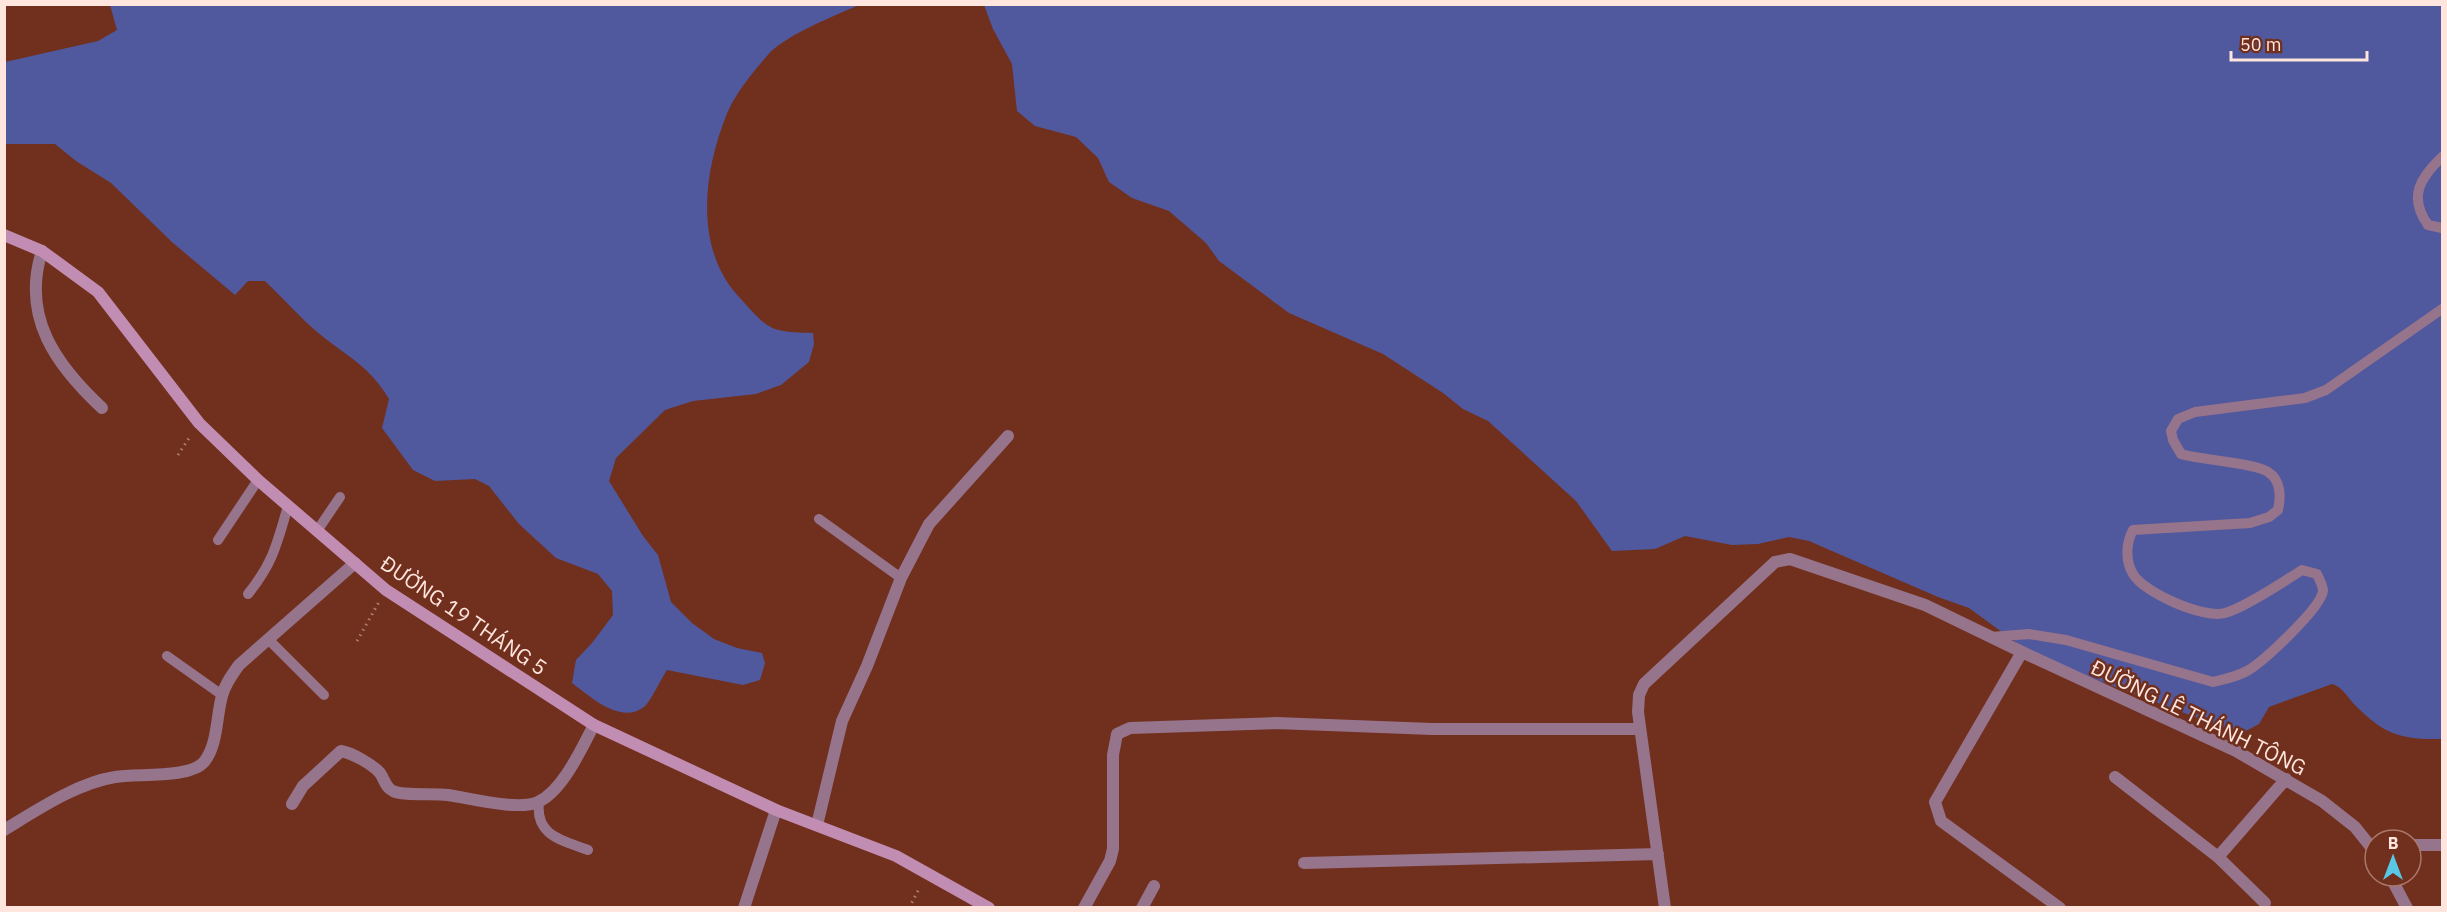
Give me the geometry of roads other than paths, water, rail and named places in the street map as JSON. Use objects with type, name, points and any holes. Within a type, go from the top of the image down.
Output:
[{"type":"street","name":"ĐƯỜNG 19 THÁNG 5","points":[[4,235],[42,251],[98,292],[199,423],[258,480],[386,590],[594,725],[776,810],[896,856],[928,872],[981,906]]},
{"type":"street","points":[[42,251],[36,268],[35,289],[39,318],[50,347],[77,384],[102,408]]},
{"type":"street","points":[[817,825],[842,721],[867,666],[901,578],[929,524],[1008,436]]},
{"type":"street","name":"ĐƯỜNG LÊ THÁNH TÔNG","points":[[1640,729],[1638,695],[1644,684],[1775,562],[1790,559],[1925,605],[1991,638],[2236,751],[2322,801],[2340,814],[2363,837]]},
{"type":"street","points":[[4,830],[63,795],[114,777],[173,774],[201,765],[210,753],[222,695],[228,680],[239,665],[355,563]]},
{"type":"street","points":[[2022,652],[1935,802],[1941,821],[2060,908]]},
{"type":"street","points":[[1084,908],[1110,861],[1113,849],[1113,755],[1117,734],[1130,728],[1276,723],[1432,729],[1640,729],[1665,908]]},
{"type":"street","points":[[292,804],[303,786],[341,751],[359,759],[380,773],[387,786],[395,792],[430,793],[511,804],[539,802],[570,770],[594,725]]},
{"type":"street","points":[[2115,777],[2218,857],[2265,903]]},
{"type":"street","points":[[2218,857],[2286,779]]},
{"type":"street","points":[[744,908],[776,810]]},
{"type":"street","points":[[2423,845],[2442,845]]},
{"type":"street","points":[[1304,863],[1658,854]]},
{"type":"street","points":[[1142,908],[1154,886]]},
{"type":"street","points":[[2396,888],[2407,908]]},
{"type":"lane","points":[[2442,157],[2426,173],[2420,184],[2417,201],[2420,213],[2428,225],[2442,228]]},
{"type":"lane","points":[[1991,638],[2029,634],[2066,640],[2213,682],[2233,678],[2250,669],[2307,616],[2321,598],[2323,588],[2317,574],[2302,570],[2224,613],[2204,613],[2180,604],[2143,585],[2133,574],[2127,558],[2128,540],[2133,530],[2250,523],[2269,517],[2278,510],[2280,500],[2278,483],[2268,471],[2251,466],[2197,459],[2181,454],[2171,431],[2178,419],[2195,412],[2305,398],[2326,390],[2442,309]]},
{"type":"lane","points":[[218,540],[258,480]]},
{"type":"lane","points":[[317,531],[340,497]]},
{"type":"lane","points":[[248,594],[266,572],[288,506]]},
{"type":"lane","points":[[819,519],[901,578]]},
{"type":"lane","points":[[269,640],[324,695]]},
{"type":"lane","points":[[167,656],[222,695]]},
{"type":"lane","points":[[539,802],[540,822],[546,832],[588,850]]}]
